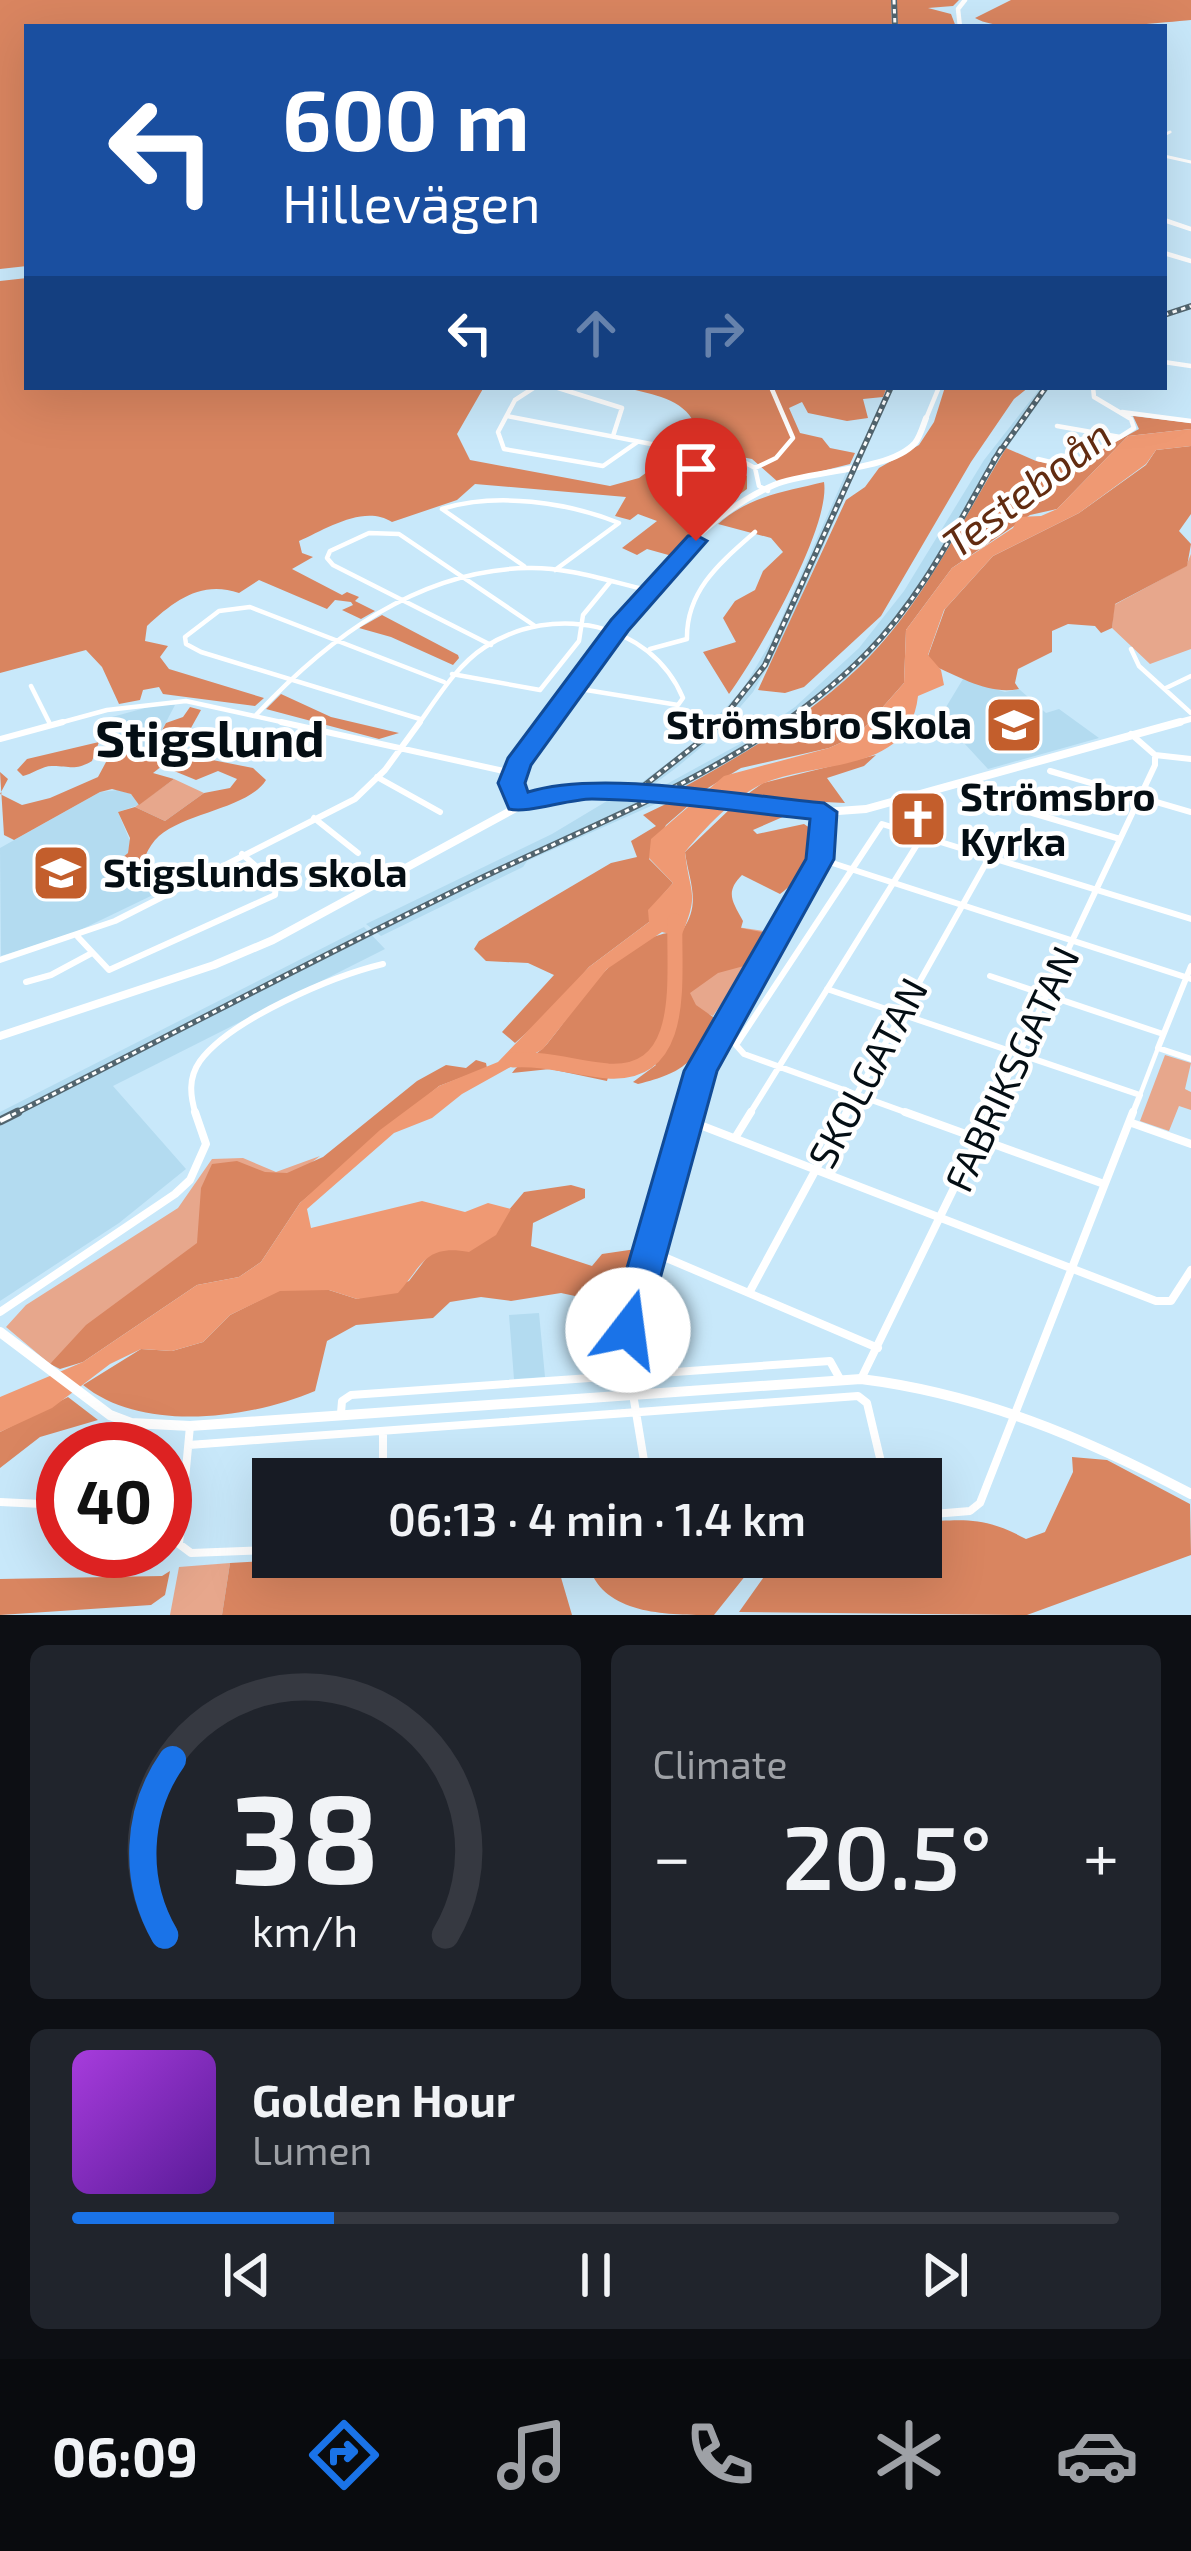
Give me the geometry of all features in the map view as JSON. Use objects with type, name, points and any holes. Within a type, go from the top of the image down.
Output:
[{"type":"street","points":[[530,390],[515,400],[507,416],[498,435],[502,447],[603,466],[636,442]]},
{"type":"street","points":[[565,390],[622,408],[613,436]]},
{"type":"street","points":[[755,468],[776,458],[793,438],[772,390]]},
{"type":"street","points":[[519,803],[513,772],[647,590],[713,524],[766,490],[910,448],[938,390]]},
{"type":"street","points":[[1038,459],[1067,466],[1135,425],[1094,398],[1093,390]]},
{"type":"street","points":[[1118,411],[1191,422]]},
{"type":"street","points":[[507,416],[734,459],[755,468],[766,490]]},
{"type":"street","points":[[676,451],[691,424]]},
{"type":"street","points":[[1057,426],[1120,437]]},
{"type":"street","points":[[526,567],[442,509],[472,501],[597,514],[620,524],[555,570]]},
{"type":"street","points":[[490,645],[333,565],[327,558],[330,551],[369,533],[390,532],[406,538],[535,626]]},
{"type":"street","points":[[650,649],[687,639],[688,602],[755,532]]},
{"type":"street","points":[[256,715],[288,677],[333,638],[461,578],[526,567],[647,590]]},
{"type":"street","points":[[452,674],[537,691],[579,641],[580,623],[610,582]]},
{"type":"street","points":[[420,719],[201,652],[186,644],[184,637],[219,611],[240,607],[446,682]]},
{"type":"street","points":[[0,960],[78,938],[355,799],[377,777],[452,674],[490,645],[535,626],[580,623],[639,638],[682,694],[678,705],[574,688]]},
{"type":"street","points":[[0,1036],[194,972],[273,940],[519,803],[572,790],[824,812],[888,805],[1191,716],[1139,666],[1131,649]]},
{"type":"street","points":[[1166,688],[1191,676]]},
{"type":"street","points":[[31,686],[50,724]]},
{"type":"street","points":[[0,739],[50,724],[186,700],[513,772]]},
{"type":"street","points":[[1130,734],[1156,755],[1191,759]]},
{"type":"street","name":"FABRIKSGATAN","points":[[861,1379],[979,1139],[1156,755]]},
{"type":"street","points":[[1050,772],[1191,812]]},
{"type":"street","points":[[377,777],[440,812]]},
{"type":"street","points":[[644,1458],[628,1376],[627,1334],[650,1251],[705,1059],[820,859],[824,812]]},
{"type":"street","points":[[1030,812],[1120,839]]},
{"type":"street","points":[[314,818],[358,853]]},
{"type":"street","points":[[1104,1184],[737,1049],[879,826],[923,835],[1191,920]]},
{"type":"street","points":[[735,1138],[923,835]]},
{"type":"street","points":[[78,938],[104,968],[115,968],[274,895],[279,890],[276,884],[242,854]]},
{"type":"street","name":"SKOLGATAN","points":[[749,1293],[990,856]]},
{"type":"street","points":[[820,859],[1189,978]]},
{"type":"street","points":[[26,982],[51,975],[92,953]]},
{"type":"street","points":[[0,1312],[190,1180],[206,1144],[190,1099],[191,1075],[204,1053],[227,1035],[363,969],[383,964]]},
{"type":"street","points":[[942,1514],[978,1505],[1191,966]]},
{"type":"street","points":[[990,976],[1163,1034]]},
{"type":"street","points":[[827,989],[1140,1095]]},
{"type":"street","points":[[1158,1048],[1191,1059]]},
{"type":"street","points":[[687,1120],[1167,1303],[1191,1270]]},
{"type":"street","points":[[1129,1122],[1191,1144]]},
{"type":"street","points":[[650,1251],[878,1348]]},
{"type":"street","points":[[0,1332],[125,1422]]},
{"type":"street","points":[[342,1416],[342,1401],[351,1395],[830,1361],[840,1379]]},
{"type":"street","points":[[192,1426],[861,1379],[939,1388],[1016,1411],[1191,1493]]},
{"type":"street","points":[[192,1445],[855,1396],[867,1403],[879,1458]]},
{"type":"street","points":[[383,1431],[383,1458]]},
{"type":"street","points":[[0,1502],[36,1504]]},
{"type":"street","points":[[192,1550],[252,1551]]},
{"type":"shaded area","points":[[0,0],[891,0],[892,24],[24,24],[24,266],[0,269]]},
{"type":"shaded area","points":[[896,0],[959,0],[953,6],[928,8],[951,14],[955,24],[898,24]]},
{"type":"shaded area","points":[[1011,0],[1191,0],[1191,20],[992,24],[975,18]]},
{"type":"shaded area","points":[[24,278],[24,390],[482,390],[457,434],[470,460],[610,486],[639,478],[670,455],[729,463],[747,476],[747,489],[712,514],[672,556],[647,549],[637,555],[622,548],[657,521],[638,514],[630,520],[615,516],[626,497],[475,484],[457,500],[392,522],[357,517],[299,541],[302,553],[313,557],[292,569],[342,595],[359,597],[355,601],[375,611],[361,619],[342,610],[351,602],[335,600],[327,609],[259,580],[239,593],[212,589],[189,595],[147,626],[145,641],[168,646],[160,657],[169,669],[264,698],[255,706],[163,694],[159,687],[143,690],[140,700],[119,704],[102,667],[86,650],[0,673],[0,281]]},
{"type":"shaded area","points":[[634,390],[886,390],[883,397],[863,399],[868,418],[847,421],[808,413],[802,402],[789,408],[800,433],[822,438],[830,448],[855,453],[850,464],[778,482],[752,459],[720,453],[725,434],[661,397]]},
{"type":"shaded area","points":[[944,390],[1025,390],[971,462],[881,616],[804,687],[785,693],[758,690],[846,500],[865,487],[879,468],[919,445],[934,422]]},
{"type":"shaded area","points":[[1039,390],[1048,390],[1005,450],[911,604],[871,655],[762,743],[673,793],[654,791],[747,740],[795,707],[859,648],[904,591],[984,460]]},
{"type":"shaded area","points":[[1133,416],[1191,423],[1191,429],[1128,436],[1057,509],[1030,515],[952,568],[906,630],[904,683],[858,735],[829,748],[741,768],[698,794],[673,793],[801,715],[870,656],[927,583],[1006,448],[1036,461],[1070,467],[1139,429]]},
{"type":"shaded area","points":[[1191,429],[1191,446],[1156,450],[1146,464],[1079,513],[993,556],[944,610],[928,655],[941,670],[944,685],[918,696],[911,722],[898,740],[857,761],[762,784],[710,824],[685,852],[692,902],[681,937],[662,932],[607,969],[543,1049],[462,1094],[432,1118],[394,1133],[307,1209],[311,1228],[422,1201],[465,1212],[488,1203],[511,1209],[496,1235],[469,1252],[434,1254],[398,1293],[357,1299],[329,1290],[280,1291],[230,1315],[203,1342],[172,1351],[141,1349],[110,1364],[52,1408],[0,1432],[0,1397],[83,1362],[197,1285],[239,1277],[261,1262],[300,1203],[380,1130],[439,1086],[498,1062],[589,967],[649,922],[648,910],[673,883],[649,858],[651,839],[724,776],[829,748],[858,735],[904,683],[906,630],[952,568],[1013,528],[1018,517],[1041,516],[1057,509],[1128,436]]},
{"type":"shaded area","points":[[1191,446],[1191,514],[1179,531],[1191,544],[1187,566],[1115,604],[1112,628],[1101,633],[1095,626],[1068,624],[1052,631],[1052,652],[1018,669],[1015,683],[1019,689],[986,687],[934,666],[928,656],[945,609],[993,556],[1079,513],[1146,465],[1156,450]]},
{"type":"shaded area","points":[[856,470],[782,642],[753,692],[717,734],[676,768],[646,790],[633,789],[689,747],[743,689],[772,640],[847,471]]},
{"type":"shaded area","points":[[824,482],[816,529],[804,559],[729,694],[703,652],[736,642],[723,618],[735,601],[755,590],[763,571],[783,552],[771,538],[718,524],[755,501]]},
{"type":"shaded area","points":[[1191,554],[1191,649],[1150,664],[1112,628],[1114,605],[1186,566]]},
{"type":"shaded area","points":[[382,615],[459,658],[453,665],[359,628]]},
{"type":"shaded area","name":"Strömsbro Skola","points":[[963,679],[1005,692],[1019,689],[1046,713],[1059,709],[1099,738],[988,769],[940,717]]},
{"type":"shaded area","points":[[281,694],[331,717],[399,733],[379,739],[266,709]]},
{"type":"shaded area","points":[[175,705],[153,747],[124,744],[112,717]]},
{"type":"shaded area","points":[[190,707],[201,710],[177,753],[253,768],[266,780],[246,797],[159,836],[135,877],[113,865],[128,853],[130,838],[118,812],[135,807],[165,821],[204,793],[230,788],[237,779],[218,771],[196,780],[162,766],[153,773],[174,779],[139,805],[131,794],[112,789],[100,792],[14,840],[4,835],[1,795],[22,805],[98,777],[113,749],[153,747],[166,723],[183,717]]},
{"type":"shaded area","points":[[99,742],[92,761],[81,766],[49,766],[23,776],[17,770],[27,759]]},
{"type":"shaded area","points":[[876,755],[864,766],[827,778],[845,803],[742,798],[763,783]]},
{"type":"shaded area","points":[[174,779],[204,793],[165,821],[135,807]]},
{"type":"shaded area","name":"Stigslunds skola","points":[[100,792],[131,794],[139,805],[118,812],[130,841],[128,853],[113,865],[155,894],[74,933],[1,956],[0,848]]},
{"type":"shaded area","points":[[612,798],[660,802],[527,861],[381,936],[366,924],[552,834]]},
{"type":"shaded area","points":[[668,803],[688,806],[666,825],[649,859],[673,883],[654,905],[649,922],[589,967],[515,1043],[502,1032],[554,975],[528,963],[486,961],[474,949],[479,941],[611,863],[637,857],[631,841],[656,826],[643,815]]},
{"type":"shaded area","points":[[731,808],[785,816],[753,830],[757,834],[804,824],[813,830],[812,839],[799,874],[780,894],[742,875],[733,887],[741,928],[767,933],[744,966],[718,973],[690,993],[696,1005],[716,1019],[694,1055],[667,1075],[638,1084],[633,1082],[656,1065],[650,1059],[611,1066],[607,1081],[550,1069],[512,1073],[547,1044],[621,956],[659,935],[682,931],[693,902],[685,852]]},
{"type":"shaded area","points":[[364,927],[385,949],[113,1086],[186,1169],[119,1223],[0,1301],[0,1112]]},
{"type":"shaded area","points":[[737,927],[770,932],[713,1016],[697,1009],[688,995]]},
{"type":"shaded area","points":[[1165,1055],[1191,1063],[1185,1089],[1191,1092],[1191,1110],[1179,1106],[1169,1131],[1140,1121]]},
{"type":"shaded area","points":[[476,1060],[487,1068],[439,1086],[300,1203],[261,1262],[239,1277],[197,1285],[83,1362],[60,1369],[50,1364],[86,1325],[197,1243],[201,1188],[212,1164],[237,1161],[265,1172],[287,1173],[323,1157],[417,1081],[446,1065],[466,1068]]},
{"type":"shaded area","points":[[320,1156],[50,1364],[6,1327],[26,1305],[178,1208],[212,1159],[243,1158],[276,1172]]},
{"type":"shaded area","points":[[571,1185],[585,1189],[585,1198],[533,1223],[531,1246],[592,1266],[602,1254],[636,1249],[627,1294],[617,1305],[561,1293],[511,1301],[481,1297],[450,1302],[433,1318],[356,1325],[327,1341],[315,1391],[228,1414],[165,1415],[135,1410],[83,1385],[141,1349],[172,1351],[203,1342],[230,1315],[280,1290],[329,1290],[357,1299],[409,1281],[428,1256],[502,1218],[524,1192]]},
{"type":"shaded area","points":[[539,1313],[545,1377],[514,1379],[509,1315]]},
{"type":"shaded area","points":[[68,1397],[98,1420],[36,1422],[36,1440],[0,1468],[0,1432]]},
{"type":"shaded area","points":[[1072,1457],[1107,1460],[1190,1504],[1191,1555],[1027,1615],[739,1612],[763,1578],[942,1578],[942,1521],[975,1521],[1026,1539],[1045,1532],[1073,1472]]},
{"type":"shaded area","points":[[252,1562],[252,1578],[561,1578],[572,1615],[222,1615],[230,1563]]},
{"type":"shaded area","points":[[230,1563],[222,1615],[170,1615],[177,1578],[192,1578],[192,1566]]},
{"type":"shaded area","points":[[169,1578],[165,1595],[151,1605],[0,1615],[0,1579]]},
{"type":"shaded area","points":[[595,1578],[744,1578],[714,1615],[642,1610],[611,1597]]},
{"type":"waterway","name":"Testeboån","points":[[513,1060],[608,1071],[634,1068],[652,1057],[671,1018],[675,921]]},
{"type":"railway","points":[[894,0],[895,24]]},
{"type":"railway","points":[[1167,314],[1191,306]]},
{"type":"railway","points":[[636,792],[712,732],[765,665],[890,390]]},
{"type":"railway","points":[[998,455],[1044,390]]},
{"type":"railway","points":[[998,455],[1001,449]]},
{"type":"railway","points":[[12,1115],[475,881],[681,784],[778,726],[824,692],[887,631],[940,556],[998,455]]},
{"type":"railway","points":[[994,460],[998,455]]},
{"type":"railway","points":[[12,1115],[18,1112]]},
{"type":"railway","points":[[0,1121],[12,1115]]},
{"type":"place","name":"Strömsbro Skola","points":[[1014,725]]},
{"type":"place","name":"Strömsbro Kyrka","points":[[918,819]]},
{"type":"place","name":"Stigslunds skola","points":[[61,873]]},
{"type":"district","name":"Stigslund","points":[[210,739]]},
{"type":"route","points":[[628,1330],[700,1071],[820,859],[824,812],[572,790],[519,803],[511,783],[518,764],[647,590],[696,541]]}]
